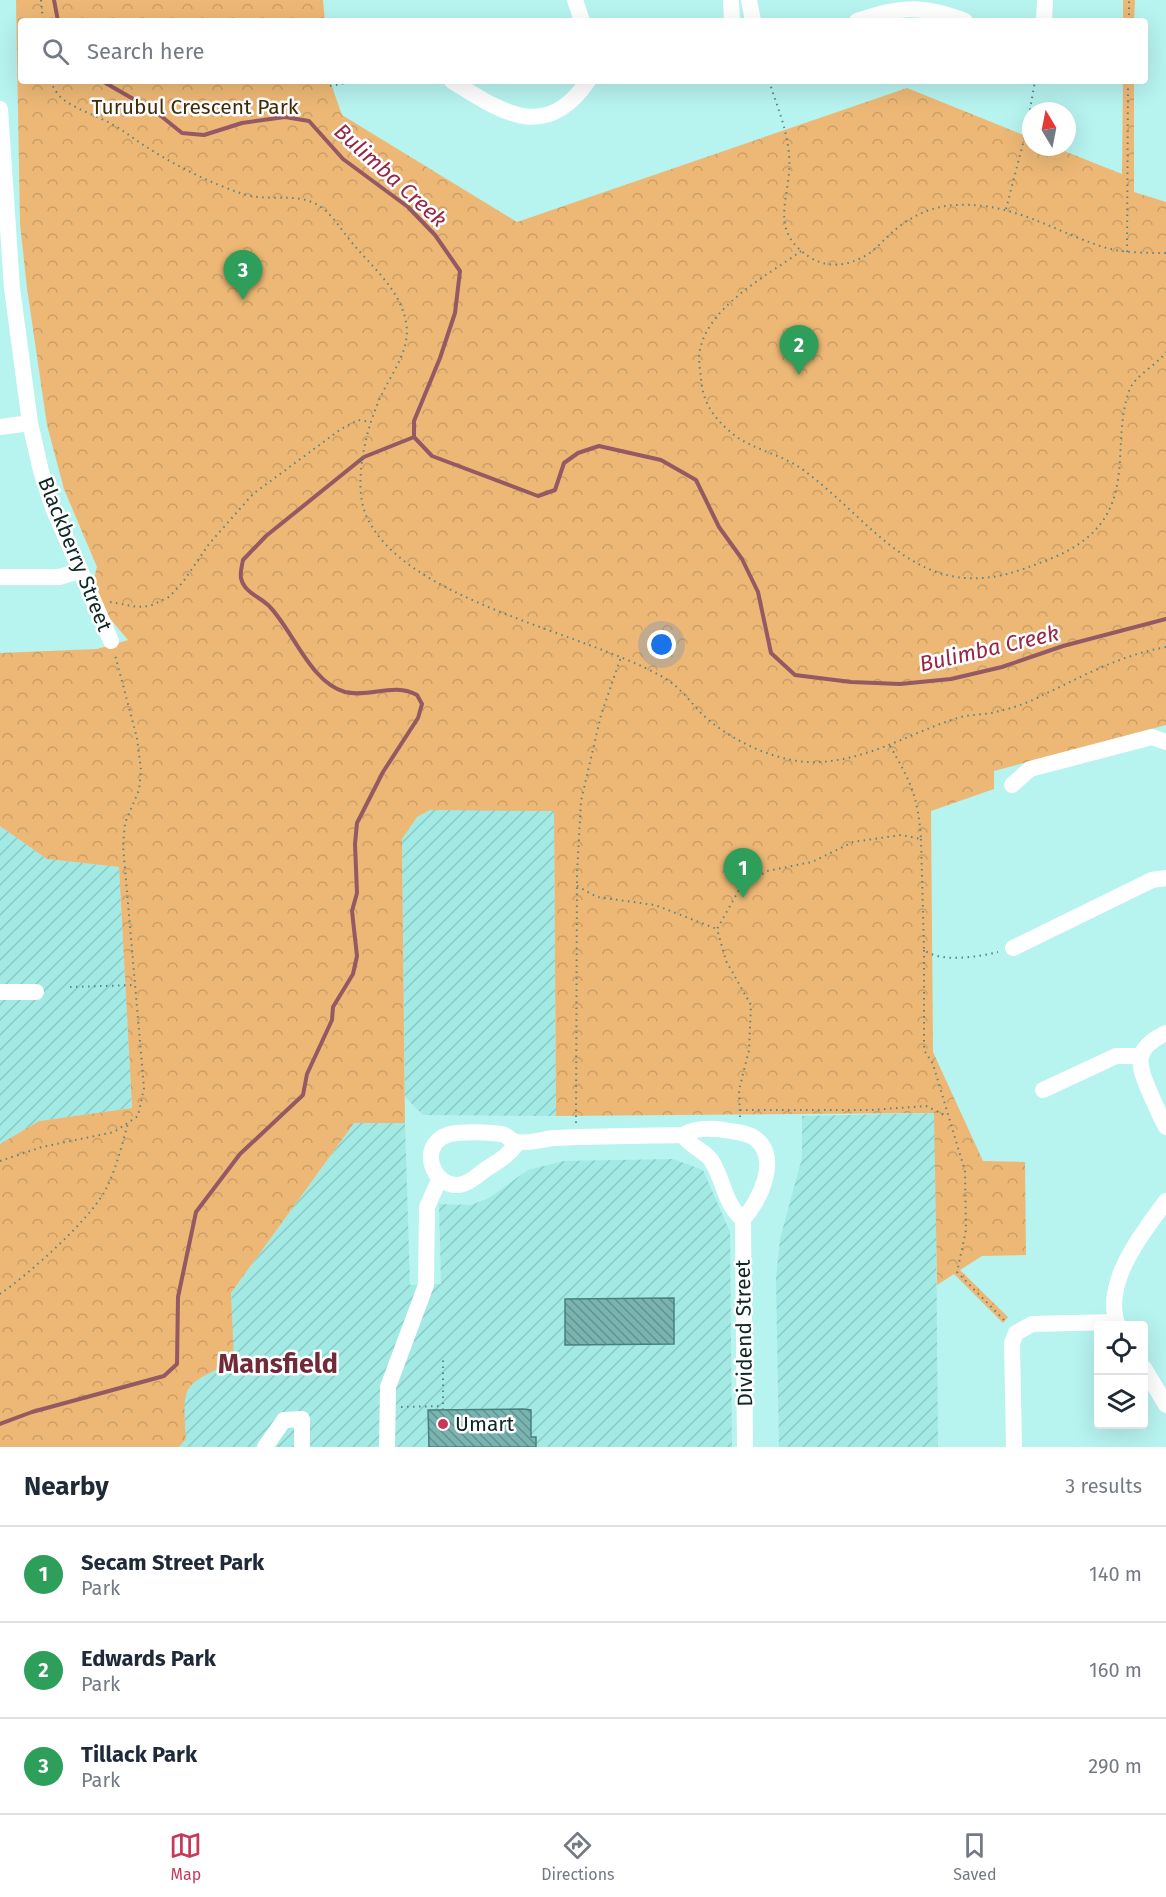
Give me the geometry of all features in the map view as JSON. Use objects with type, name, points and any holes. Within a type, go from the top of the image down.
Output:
[{"type":"street","points":[[575,0],[581,18]]},
{"type":"street","points":[[731,0],[732,18]]},
{"type":"street","points":[[749,0],[752,18]]},
{"type":"street","points":[[1044,18],[1045,0]]},
{"type":"street","points":[[869,18],[908,8],[943,12],[958,18]]},
{"type":"street","points":[[457,84],[502,112],[521,117],[544,117],[561,110],[576,99],[586,84]]},
{"type":"street","name":"Blackberry Street","points":[[0,109],[6,289],[30,423],[41,471],[53,508],[111,641]]},
{"type":"street","points":[[0,427],[30,423]]},
{"type":"street","points":[[0,577],[59,577],[80,571]]},
{"type":"street","points":[[1012,785],[1030,769],[1152,736],[1166,741]]},
{"type":"street","points":[[1012,948],[1152,880],[1166,878]]},
{"type":"street","points":[[0,992],[36,992]]},
{"type":"street","points":[[1166,1033],[1150,1041],[1140,1056],[1139,1068],[1166,1127]]},
{"type":"street","points":[[1043,1090],[1116,1056],[1140,1056]]},
{"type":"street","points":[[683,1135],[687,1142],[700,1149],[713,1162],[732,1211],[743,1219],[752,1209],[763,1184],[767,1158],[756,1139],[736,1124]]},
{"type":"street","points":[[517,1143],[510,1153],[465,1184],[456,1185],[440,1178],[431,1162],[430,1152],[435,1142],[444,1136],[456,1133],[504,1135],[517,1143],[576,1137],[683,1135],[691,1130],[715,1129],[736,1124]]},
{"type":"street","points":[[713,1162],[720,1143],[736,1124]]},
{"type":"street","points":[[387,1447],[388,1387],[426,1285],[427,1207],[440,1178]]},
{"type":"street","points":[[1117,1321],[1116,1289],[1125,1262],[1166,1201]]},
{"type":"street","name":"Dividend Street","points":[[743,1219],[745,1447]]},
{"type":"street","points":[[1014,1447],[1012,1343],[1017,1333],[1032,1324],[1094,1324]]},
{"type":"street","points":[[1147,1375],[1166,1405]]},
{"type":"street","points":[[265,1447],[284,1420],[302,1419],[302,1447]]},
{"type":"path","points":[[41,0],[43,18]]},
{"type":"path","points":[[1129,0],[1129,18]]},
{"type":"path","points":[[52,84],[64,100],[114,125],[164,158],[244,194],[271,199],[297,197],[312,200],[328,213],[390,285],[406,321],[407,338],[401,358],[370,422],[366,434],[362,473],[365,514],[384,545],[405,563],[459,594],[621,657],[663,677],[683,692],[719,729],[778,756],[816,763],[861,756],[962,717],[998,712],[1019,705],[1087,672],[1166,647]]},
{"type":"path","points":[[330,86],[341,84]]},
{"type":"path","points":[[770,84],[786,131],[790,158],[783,206],[785,226],[801,251],[825,263],[834,266],[865,257],[903,222],[930,210],[956,206],[1006,209],[1104,247],[1127,252],[1166,253]]},
{"type":"path","points":[[1006,209],[1026,132],[1034,84]]},
{"type":"path","points":[[1127,252],[1128,84]]},
{"type":"path","points":[[801,251],[725,309],[708,329],[699,355],[701,387],[714,418],[736,436],[801,468],[883,540],[912,561],[943,576],[974,580],[1011,574],[1051,559],[1083,541],[1107,514],[1118,487],[1124,410],[1130,388],[1166,352]]},
{"type":"path","points":[[90,595],[122,606],[144,607],[161,602],[183,582],[209,544],[253,494],[341,429],[358,420],[370,422]]},
{"type":"path","points":[[0,1161],[42,1147],[114,1132],[138,1116],[144,1088],[123,846],[126,823],[139,790],[141,770],[137,738],[111,641]]},
{"type":"path","points":[[576,1137],[577,886],[581,801],[601,715],[621,657]]},
{"type":"path","points":[[890,746],[911,780],[919,805],[924,950],[924,1050],[933,1064],[964,1171],[966,1230],[957,1272],[1017,1333]]},
{"type":"path","points":[[736,1124],[740,1110],[739,1090],[749,1050],[751,1005],[726,961],[717,929],[739,890],[767,871],[812,862],[853,842],[901,835],[921,839]]},
{"type":"path","points":[[577,886],[597,897],[655,905],[717,929]]},
{"type":"path","points":[[924,950],[933,957],[985,955],[1012,948]]},
{"type":"path","points":[[70,987],[135,985]]},
{"type":"path","points":[[740,1110],[871,1110],[926,1106],[940,1110],[948,1117]]},
{"type":"path","points":[[0,1294],[35,1267],[91,1212],[106,1189],[128,1123]]},
{"type":"path","points":[[387,1407],[443,1408],[443,1357]]},
{"type":"shaded area","points":[[430,810],[554,810],[556,1116],[423,1115],[405,1097],[402,839],[417,817]]},
{"type":"shaded area","points":[[0,826],[47,859],[119,867],[132,1108],[39,1121],[0,1144]]},
{"type":"shaded area","points":[[935,1113],[938,1447],[779,1447],[776,1279],[780,1239],[802,1158],[802,1116]]},
{"type":"shaded area","points":[[354,1123],[405,1123],[410,1285],[441,1284],[439,1204],[471,1205],[489,1198],[528,1170],[564,1161],[673,1159],[703,1170],[730,1232],[732,1447],[179,1447],[186,1439],[183,1398],[195,1379],[233,1362],[231,1293]]},
{"type":"green space","name":"Turubul Crescent Park","points":[[16,0],[323,0],[325,18],[18,18],[18,84],[331,84],[342,115],[517,222],[907,88],[1022,134],[1022,156],[1076,156],[1122,174],[1123,84],[1134,84],[1134,192],[1166,202],[1166,725],[994,771],[994,789],[931,811],[933,1052],[983,1161],[1025,1162],[1026,1255],[982,1256],[960,1270],[1008,1317],[1003,1323],[954,1274],[937,1285],[934,1113],[556,1116],[554,811],[430,810],[417,817],[402,839],[405,1123],[354,1123],[231,1293],[234,1362],[195,1381],[189,1388],[185,1406],[186,1439],[179,1447],[0,1447],[0,1144],[39,1121],[132,1108],[119,867],[47,859],[0,826],[0,653],[97,649],[128,640],[90,595],[97,567],[64,489],[47,425],[20,224]]},
{"type":"green space","points":[[1123,0],[1135,0],[1134,18],[1123,18]]},
{"type":"building","points":[[674,1298],[674,1344],[565,1345],[565,1299]]},
{"type":"building","points":[[428,1410],[531,1410],[531,1437],[536,1437],[536,1447],[429,1447]]},
{"type":"waterway","name":"Bulimba Creek","points":[[54,0],[57,18]]},
{"type":"waterway","name":"Bulimba Creek","points":[[107,84],[156,112],[182,133],[204,135],[242,123],[285,117],[309,121],[343,159],[408,207],[435,235],[460,271],[455,313],[440,358],[414,421],[414,437],[432,456],[538,496],[555,490],[564,463],[578,453],[599,446],[661,460],[696,480],[719,527],[742,559],[758,592],[771,653],[795,675],[851,682],[900,684],[951,679],[1002,667],[1063,646],[1166,619]]},
{"type":"waterway","points":[[0,1424],[32,1412],[164,1376],[177,1364],[178,1297],[196,1212],[240,1154],[303,1095],[307,1074],[332,1020],[333,1007],[353,974],[357,956],[352,911],[357,893],[355,844],[357,823],[383,772],[418,718],[422,704],[417,695],[408,691],[354,693],[333,687],[312,667],[270,607],[249,591],[241,578],[241,569],[243,560],[266,536],[364,457],[414,437]]},
{"type":"place","name":"Tillack Park","points":[[243,300]]},
{"type":"place","name":"Edwards Park","points":[[799,375]]},
{"type":"place","name":"Secam Street Park","points":[[743,898]]},
{"type":"place","name":"Umart","points":[[443,1424]]},
{"type":"district","name":"Mansfield","points":[[278,1364]]}]
